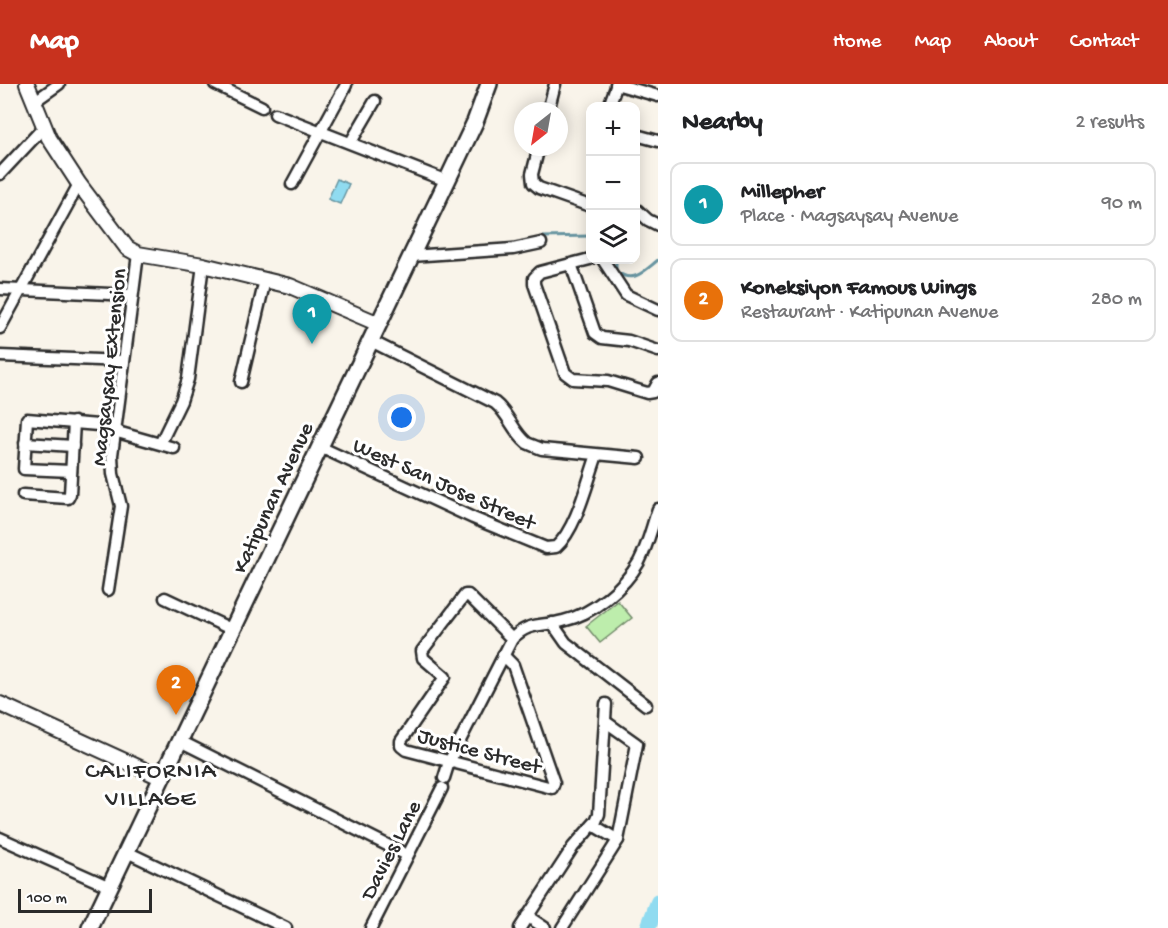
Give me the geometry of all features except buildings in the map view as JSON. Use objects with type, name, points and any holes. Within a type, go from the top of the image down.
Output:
[{"type":"main road","name":"Katipunan Avenue","points":[[90,928],[475,122],[489,84]]},
{"type":"street","points":[[27,84],[44,127],[79,184],[127,248],[138,254],[204,265],[312,294],[379,324]]},
{"type":"street","points":[[35,101],[59,84]]},
{"type":"street","points":[[215,84],[262,107]]},
{"type":"street","points":[[550,102],[555,84]]},
{"type":"street","points":[[610,102],[617,84],[658,96]]},
{"type":"street","points":[[292,184],[345,86]]},
{"type":"street","points":[[351,142],[375,101]]},
{"type":"street","points":[[275,114],[447,181]]},
{"type":"street","points":[[0,174],[44,127]]},
{"type":"street","points":[[640,136],[658,141]]},
{"type":"street","points":[[536,156],[532,174],[533,183],[539,188],[586,204]]},
{"type":"street","points":[[0,328],[79,184]]},
{"type":"street","points":[[637,210],[658,225]]},
{"type":"street","points":[[411,256],[513,249],[541,243]]},
{"type":"street","name":"Magsaysay Extension","points":[[108,591],[121,506],[112,465],[138,254]]},
{"type":"street","points":[[586,260],[537,273],[534,280],[565,373],[573,379],[608,381],[647,393],[656,387]]},
{"type":"street","points":[[571,264],[595,333],[599,337],[629,341],[658,351]]},
{"type":"street","points":[[606,264],[626,296],[658,310]]},
{"type":"street","points":[[161,442],[181,401],[188,379],[204,265]]},
{"type":"street","points":[[240,382],[265,280]]},
{"type":"street","points":[[0,289],[132,295]]},
{"type":"street","points":[[371,341],[495,403],[505,411],[516,431],[527,442],[542,449],[639,458]]},
{"type":"street","points":[[0,356],[123,362]]},
{"type":"street","points":[[71,471],[26,470],[24,467],[28,418],[110,426],[121,433],[161,442],[174,448]]},
{"type":"street","points":[[23,495],[68,498],[74,422]]},
{"type":"street","points":[[25,443],[73,446]]},
{"type":"street","name":"West San Jose Street","points":[[320,447],[473,518],[546,548],[556,547],[563,540],[577,511],[597,455]]},
{"type":"street","points":[[512,639],[526,627],[581,615],[624,582],[642,556],[658,509]]},
{"type":"street","name":"Justice Street","points":[[503,655],[513,665],[554,786],[549,788],[406,750],[401,746],[401,741],[445,677],[422,656],[423,650],[466,594],[512,639]]},
{"type":"street","points":[[165,598],[233,630]]},
{"type":"street","points":[[552,623],[566,643],[646,705]]},
{"type":"street","name":"Davies Lane","points":[[371,928],[512,639]]},
{"type":"street","points":[[0,704],[162,778]]},
{"type":"street","points":[[520,928],[573,847],[593,825],[599,814],[606,704]]},
{"type":"street","points":[[562,928],[618,840],[637,744],[606,722]]},
{"type":"street","points":[[180,741],[407,855]]},
{"type":"street","points":[[593,825],[618,840]]},
{"type":"street","points":[[0,838],[110,887]]},
{"type":"street","points":[[127,852],[286,928]]},
{"type":"street","points":[[527,916],[544,928]]},
{"type":"green space","points":[[618,601],[632,618],[600,643],[586,626]]},
{"type":"water","points":[[337,179],[349,184],[340,204],[328,199]]},
{"type":"waterway","points":[[542,237],[586,236]]},
{"type":"waterway","points":[[616,264],[616,271],[633,277],[658,260]]},
{"type":"waterway","points":[[648,928],[658,902]]},
{"type":"place","name":"Millepher","points":[[312,344]]},
{"type":"place","name":"Koneksiyon Famous Wings","points":[[176,715]]},
{"type":"district","name":"CALIFORNIA VILLAGE","points":[[151,783]]}]
